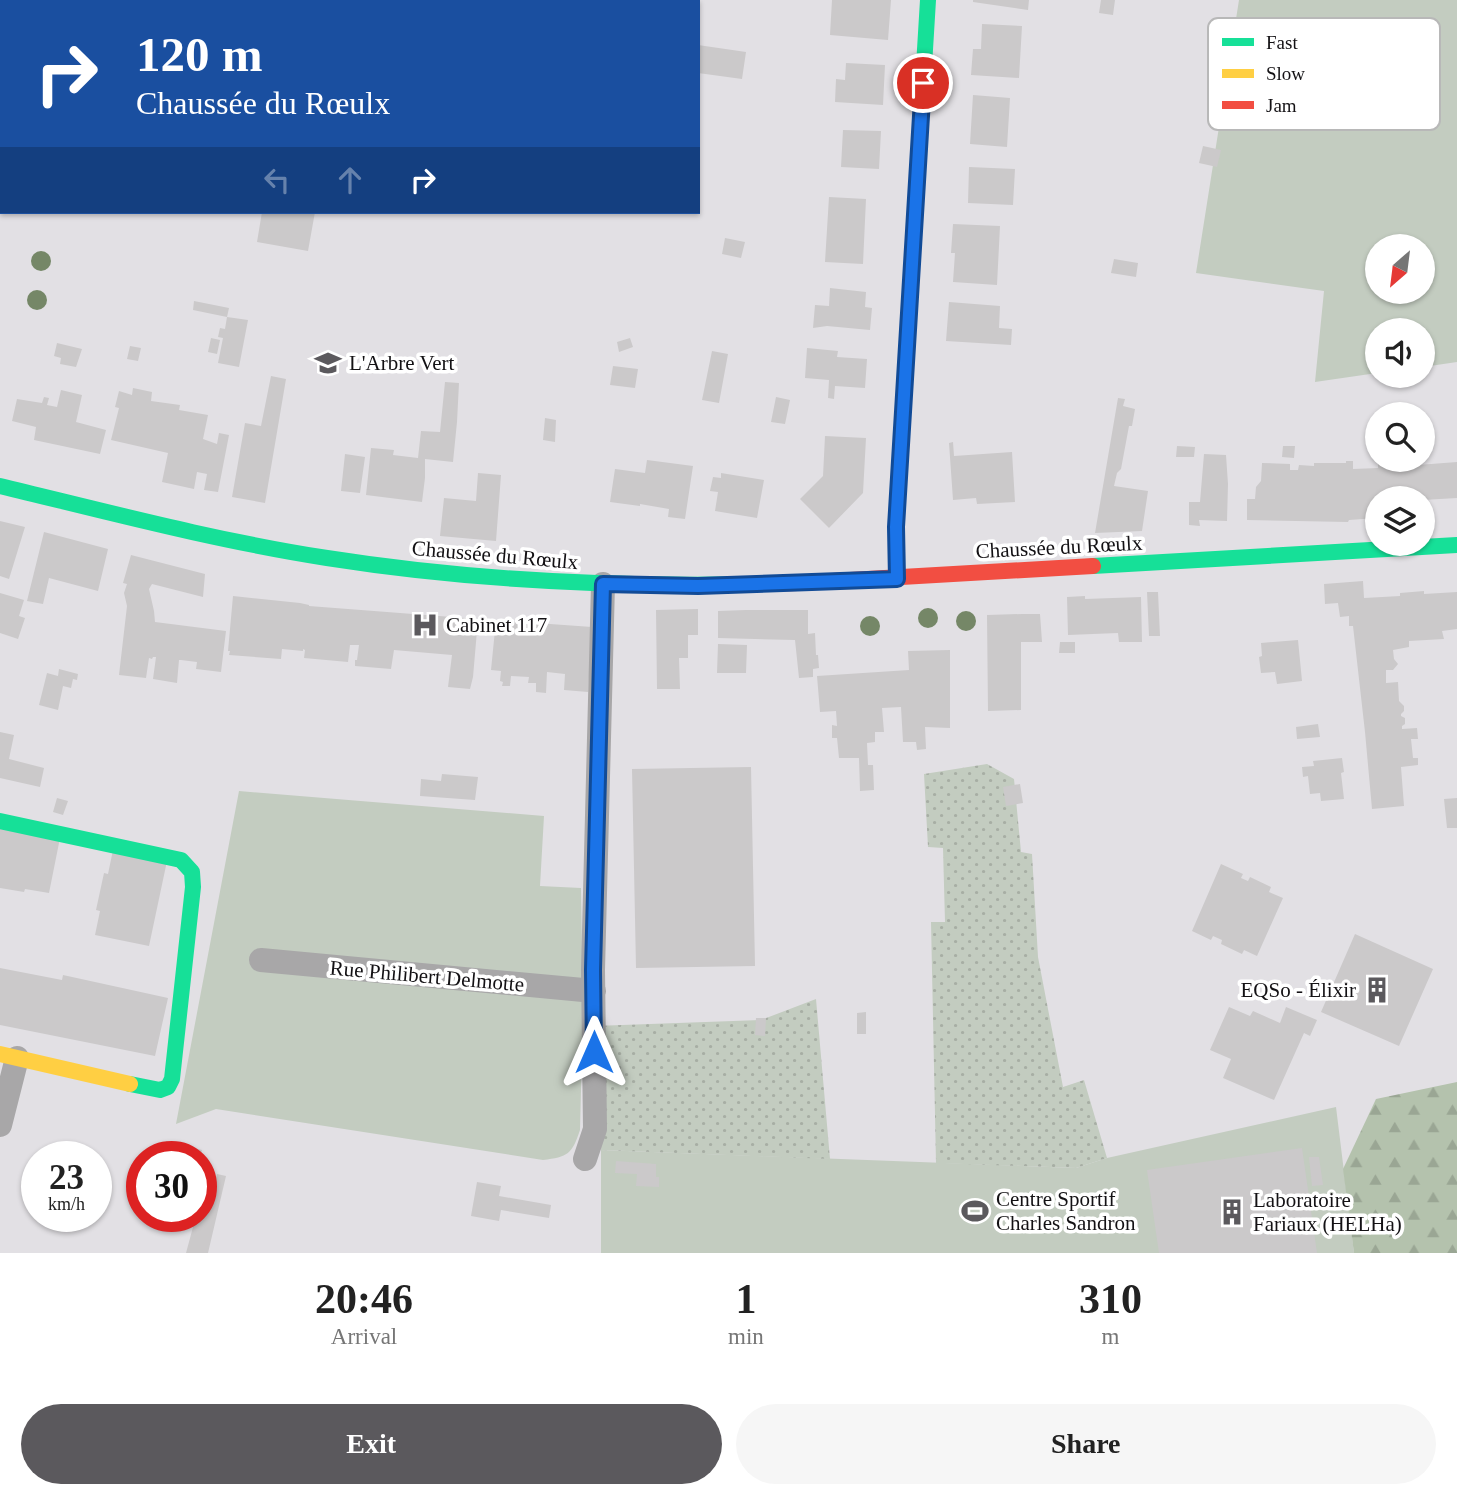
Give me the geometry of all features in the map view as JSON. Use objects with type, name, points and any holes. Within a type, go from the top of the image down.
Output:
[{"type":"main road","points":[[897,579],[896,527],[928,0]]},
{"type":"main road","name":"Chaussée du Rœulx","points":[[0,486],[150,523],[305,555],[411,570],[518,580],[603,584],[698,586],[897,579],[1457,545]]},
{"type":"main road","points":[[0,821],[181,860],[192,872],[193,887],[172,1079],[168,1087],[153,1089],[8,1056]]},
{"type":"street","points":[[585,1159],[595,1129],[594,991],[603,584]]},
{"type":"street","name":"Rue Philibert Delmotte","points":[[261,960],[594,991]]},
{"type":"street","points":[[0,1125],[8,1056]]},
{"type":"shaded area","points":[[1239,0],[1457,0],[1457,362],[1435,365],[1435,318],[1365,318],[1365,375],[1315,382],[1324,291],[1196,273],[1219,130],[1440,130],[1440,18],[1236,18]]},
{"type":"shaded area","points":[[987,764],[1014,779],[1021,852],[1032,854],[1038,957],[1063,1087],[1084,1080],[1107,1158],[1076,1168],[936,1163],[931,922],[945,922],[943,848],[928,847],[924,774]]},
{"type":"shaded area","points":[[239,791],[544,816],[540,886],[581,888],[583,1011],[580,1130],[568,1153],[543,1160],[216,1109],[176,1124]]},
{"type":"shaded area","points":[[816,999],[830,1159],[601,1150],[595,1129],[594,1026],[761,1020]]},
{"type":"shaded area","name":"Centre Sportif Charles Sandron","points":[[1336,1107],[1354,1253],[601,1253],[601,1150],[1076,1168],[1107,1158]]},
{"type":"green space","points":[[1457,1082],[1457,1253],[1354,1253],[1343,1169],[1376,1099]]},
{"type":"building","points":[[832,0],[891,0],[888,40],[830,35]]},
{"type":"building","points":[[973,0],[1029,0],[1028,10]]},
{"type":"building","points":[[1101,0],[1115,0],[1113,15],[1099,13]]},
{"type":"building","points":[[982,24],[1022,26],[1019,78],[971,75],[973,49],[981,49]]},
{"type":"building","points":[[700,45],[746,52],[742,79],[700,73]]},
{"type":"building","points":[[846,63],[885,65],[883,105],[835,102],[836,79],[845,80]]},
{"type":"building","points":[[973,95],[1010,98],[1007,147],[970,144]]},
{"type":"building","points":[[843,130],[881,131],[879,169],[841,167]]},
{"type":"building","points":[[1203,146],[1221,150],[1217,167],[1199,163]]},
{"type":"building","points":[[969,167],[1015,169],[1013,205],[968,203]]},
{"type":"building","points":[[829,197],[866,199],[863,264],[825,262]]},
{"type":"building","points":[[262,214],[315,214],[308,251],[257,242]]},
{"type":"building","points":[[953,224],[1000,226],[997,285],[953,282]]},
{"type":"building","points":[[725,238],[745,242],[741,258],[722,254]]},
{"type":"building","points":[[1114,259],[1138,263],[1136,277],[1111,273]]},
{"type":"building","points":[[830,288],[866,292],[865,307],[872,308],[870,330],[827,326],[813,328],[815,305],[829,306]]},
{"type":"building","points":[[194,301],[229,308],[227,317],[193,310]]},
{"type":"building","points":[[949,302],[1000,306],[999,328],[1012,329],[1011,345],[946,341]]},
{"type":"building","points":[[227,317],[248,320],[239,367],[218,363],[223,338],[218,337],[220,328],[225,329]]},
{"type":"building","points":[[211,338],[220,340],[217,354],[208,352]]},
{"type":"building","points":[[630,338],[633,347],[619,352],[617,342]]},
{"type":"building","points":[[57,343],[82,349],[76,367],[60,364],[61,358],[54,356]]},
{"type":"building","points":[[130,346],[141,348],[138,361],[127,359]]},
{"type":"building","points":[[807,348],[838,351],[837,357],[867,359],[865,388],[835,386],[834,399],[828,398],[829,380],[805,378]]},
{"type":"building","points":[[712,351],[728,354],[719,403],[702,400]]},
{"type":"building","points":[[613,366],[638,369],[635,388],[610,385]]},
{"type":"building","points":[[271,376],[286,379],[265,503],[232,497],[245,423],[261,426]]},
{"type":"building","points":[[445,382],[459,383],[453,462],[425,459],[422,502],[366,495],[371,448],[394,450],[393,455],[418,458],[421,431],[440,432]]},
{"type":"building","points":[[133,388],[152,392],[151,401],[180,405],[179,410],[208,415],[203,439],[217,444],[219,433],[229,435],[218,492],[204,490],[207,474],[197,472],[194,489],[162,482],[168,453],[111,440],[119,408],[115,407],[119,391],[132,395]]},
{"type":"building","points":[[61,390],[82,395],[76,422],[106,430],[100,454],[34,440],[36,427],[12,421],[17,399],[42,403],[44,397],[49,398],[47,405],[57,407]]},
{"type":"building","points":[[776,397],[790,400],[785,424],[771,422]]},
{"type":"building","points":[[1118,398],[1125,399],[1123,406],[1135,409],[1121,469],[1117,473],[1114,486],[1148,491],[1142,531],[1095,533]]},
{"type":"building","points":[[545,418],[556,420],[555,442],[543,440]]},
{"type":"building","points":[[825,436],[866,438],[863,493],[829,528],[800,499],[823,476]]},
{"type":"building","points":[[953,442],[954,456],[1012,452],[1015,502],[977,504],[976,498],[953,500],[949,443]]},
{"type":"building","points":[[1177,446],[1195,447],[1194,457],[1176,457]]},
{"type":"building","points":[[1283,446],[1295,446],[1294,458],[1282,457]]},
{"type":"building","points":[[345,454],[365,457],[360,493],[341,491]]},
{"type":"building","points":[[1204,454],[1226,455],[1227,521],[1199,520],[1200,526],[1189,525],[1189,502],[1200,502]]},
{"type":"building","points":[[647,460],[693,466],[685,519],[668,517],[669,509],[610,502],[615,469],[645,473]]},
{"type":"building","points":[[1353,461],[1353,469],[1365,469],[1365,472],[1435,472],[1435,464],[1457,462],[1457,498],[1435,499],[1435,486],[1365,486],[1365,519],[1348,522],[1247,520],[1247,499],[1255,499],[1256,487],[1261,481],[1262,463],[1290,464],[1290,470],[1298,470],[1299,465],[1314,466],[1314,463]]},
{"type":"building","points":[[478,473],[501,475],[496,541],[440,536],[444,498],[476,501]]},
{"type":"building","points":[[721,473],[764,480],[757,518],[715,511],[718,492],[710,491],[713,477],[721,478]]},
{"type":"building","points":[[0,521],[25,527],[9,579],[0,576]]},
{"type":"building","points":[[44,532],[108,549],[98,591],[49,578],[43,604],[27,601]]},
{"type":"building","points":[[131,555],[205,574],[203,597],[152,584],[149,589],[155,622],[226,631],[221,672],[196,669],[197,662],[179,660],[177,683],[153,679],[156,657],[153,657],[149,658],[146,678],[119,675],[127,606],[124,593],[127,584],[123,583]]},
{"type":"building","points":[[1363,581],[1364,598],[1400,596],[1400,593],[1424,591],[1424,594],[1457,592],[1457,629],[1442,631],[1444,639],[1409,641],[1409,647],[1393,650],[1398,664],[1393,670],[1386,670],[1386,683],[1398,682],[1399,701],[1404,706],[1401,716],[1405,718],[1405,724],[1402,729],[1417,728],[1418,739],[1411,739],[1413,758],[1418,758],[1418,765],[1401,767],[1404,806],[1372,809],[1353,626],[1349,626],[1349,616],[1340,617],[1338,603],[1325,604],[1324,584]]},
{"type":"building","points":[[1147,592],[1158,592],[1160,636],[1149,636]]},
{"type":"building","points":[[0,593],[24,600],[19,616],[25,618],[18,639],[0,633]]},
{"type":"building","points":[[233,596],[309,606],[478,619],[470,689],[448,687],[452,655],[394,650],[391,669],[355,666],[359,645],[350,645],[348,662],[304,658],[303,649],[282,649],[281,659],[229,655]]},
{"type":"building","points":[[1085,596],[1085,599],[1141,597],[1142,642],[1119,642],[1118,633],[1068,635],[1067,597]]},
{"type":"building","points":[[698,609],[698,635],[688,635],[688,658],[679,658],[680,689],[657,689],[656,610]]},
{"type":"building","points":[[808,610],[808,634],[815,633],[819,668],[813,669],[813,677],[799,678],[795,640],[718,638],[718,611]]},
{"type":"building","points":[[1040,614],[1042,642],[1021,642],[1021,710],[988,711],[987,615]]},
{"type":"building","points":[[496,620],[592,627],[588,692],[564,690],[565,674],[547,672],[546,693],[536,692],[536,683],[528,683],[529,677],[511,676],[510,686],[502,686],[501,671],[491,670]]},
{"type":"building","points":[[1298,640],[1302,681],[1277,684],[1275,672],[1261,673],[1261,643]]},
{"type":"building","points":[[1060,642],[1075,642],[1075,653],[1059,653]]},
{"type":"building","points":[[718,644],[747,645],[746,673],[717,673]]},
{"type":"building","points":[[950,650],[950,728],[925,727],[926,749],[917,750],[916,742],[903,742],[901,707],[882,708],[884,732],[875,732],[875,742],[867,743],[868,765],[873,765],[874,790],[860,791],[859,758],[839,758],[837,738],[832,738],[832,725],[837,726],[836,711],[820,712],[817,676],[909,670],[908,651]]},
{"type":"building","points":[[59,669],[78,674],[77,680],[73,679],[71,688],[63,686],[58,710],[39,705],[47,673],[58,676]]},
{"type":"building","points":[[1318,724],[1320,737],[1297,739],[1296,727]]},
{"type":"building","points":[[0,732],[14,735],[9,759],[44,768],[40,787],[0,778]]},
{"type":"building","points":[[1342,758],[1344,799],[1321,801],[1320,793],[1310,794],[1308,776],[1303,777],[1302,767],[1314,766],[1313,761]]},
{"type":"building","points":[[751,767],[755,966],[636,968],[632,769]]},
{"type":"building","points":[[442,774],[478,777],[475,800],[420,796],[421,779],[441,781]]},
{"type":"building","points":[[1020,784],[1023,803],[1006,806],[1003,787]]},
{"type":"building","points":[[57,798],[68,801],[63,815],[53,812]]},
{"type":"building","points":[[1457,798],[1457,828],[1447,828],[1444,799]]},
{"type":"building","points":[[0,826],[60,838],[49,893],[0,888]]},
{"type":"building","points":[[113,850],[167,861],[149,946],[95,935],[100,911],[96,910],[104,873],[108,874]]},
{"type":"building","points":[[1221,864],[1243,874],[1241,878],[1248,881],[1250,877],[1271,887],[1269,892],[1283,898],[1257,956],[1244,950],[1242,954],[1221,944],[1222,940],[1213,936],[1211,940],[1192,931]]},
{"type":"building","name":"EQSo - Élixir","points":[[1355,934],[1433,969],[1399,1046],[1321,1012]]},
{"type":"building","points":[[0,968],[62,980],[63,975],[168,998],[155,1056],[0,1025]]},
{"type":"building","points":[[1229,1007],[1250,1016],[1253,1011],[1280,1023],[1286,1007],[1317,1020],[1310,1036],[1304,1033],[1274,1100],[1223,1078],[1231,1059],[1210,1050]]},
{"type":"building","points":[[866,1012],[866,1034],[857,1034],[857,1013]]},
{"type":"building","points":[[756,1018],[766,1018],[765,1036],[755,1035]]},
{"type":"building","name":"Laboratoire Fariaux (HELHa)","points":[[1302,1148],[1317,1253],[1159,1253],[1147,1170]]},
{"type":"building","points":[[1309,1157],[1319,1157],[1323,1185],[1312,1186]]},
{"type":"building","points":[[616,1161],[656,1164],[659,1187],[636,1186],[637,1174],[615,1173]]},
{"type":"building","points":[[217,1174],[226,1176],[217,1214]]},
{"type":"building","points":[[477,1182],[501,1186],[499,1196],[551,1205],[549,1218],[501,1210],[499,1221],[471,1216]]},
{"type":"building","points":[[192,1232],[213,1232],[208,1253],[186,1253]]},
{"type":"traffic: fast","points":[[897,578],[896,527],[928,0]]},
{"type":"traffic: fast","points":[[0,486],[245,543],[380,566],[485,577],[591,583],[751,584]]},
{"type":"traffic: fast","points":[[1093,566],[1457,545]]},
{"type":"traffic: fast","points":[[0,821],[181,860],[192,872],[193,887],[172,1079],[168,1087],[160,1090],[130,1084]]},
{"type":"traffic: slow","points":[[0,1054],[130,1084]]},
{"type":"traffic: jam","points":[[751,584],[1093,566]]},
{"type":"place","name":"L'Arbre Vert","points":[[328,363]]},
{"type":"place","name":"Cabinet 117","points":[[425,625]]},
{"type":"place","name":"EQSo - Élixir","points":[[1377,990]]},
{"type":"place","name":"Centre Sportif Charles Sandron","points":[[975,1211]]},
{"type":"place","name":"Laboratoire Fariaux (HELHa)","points":[[1232,1212]]},
{"type":"route","points":[[594,1052],[593,970],[603,584],[698,586],[897,579],[896,527],[923,83]]}]
